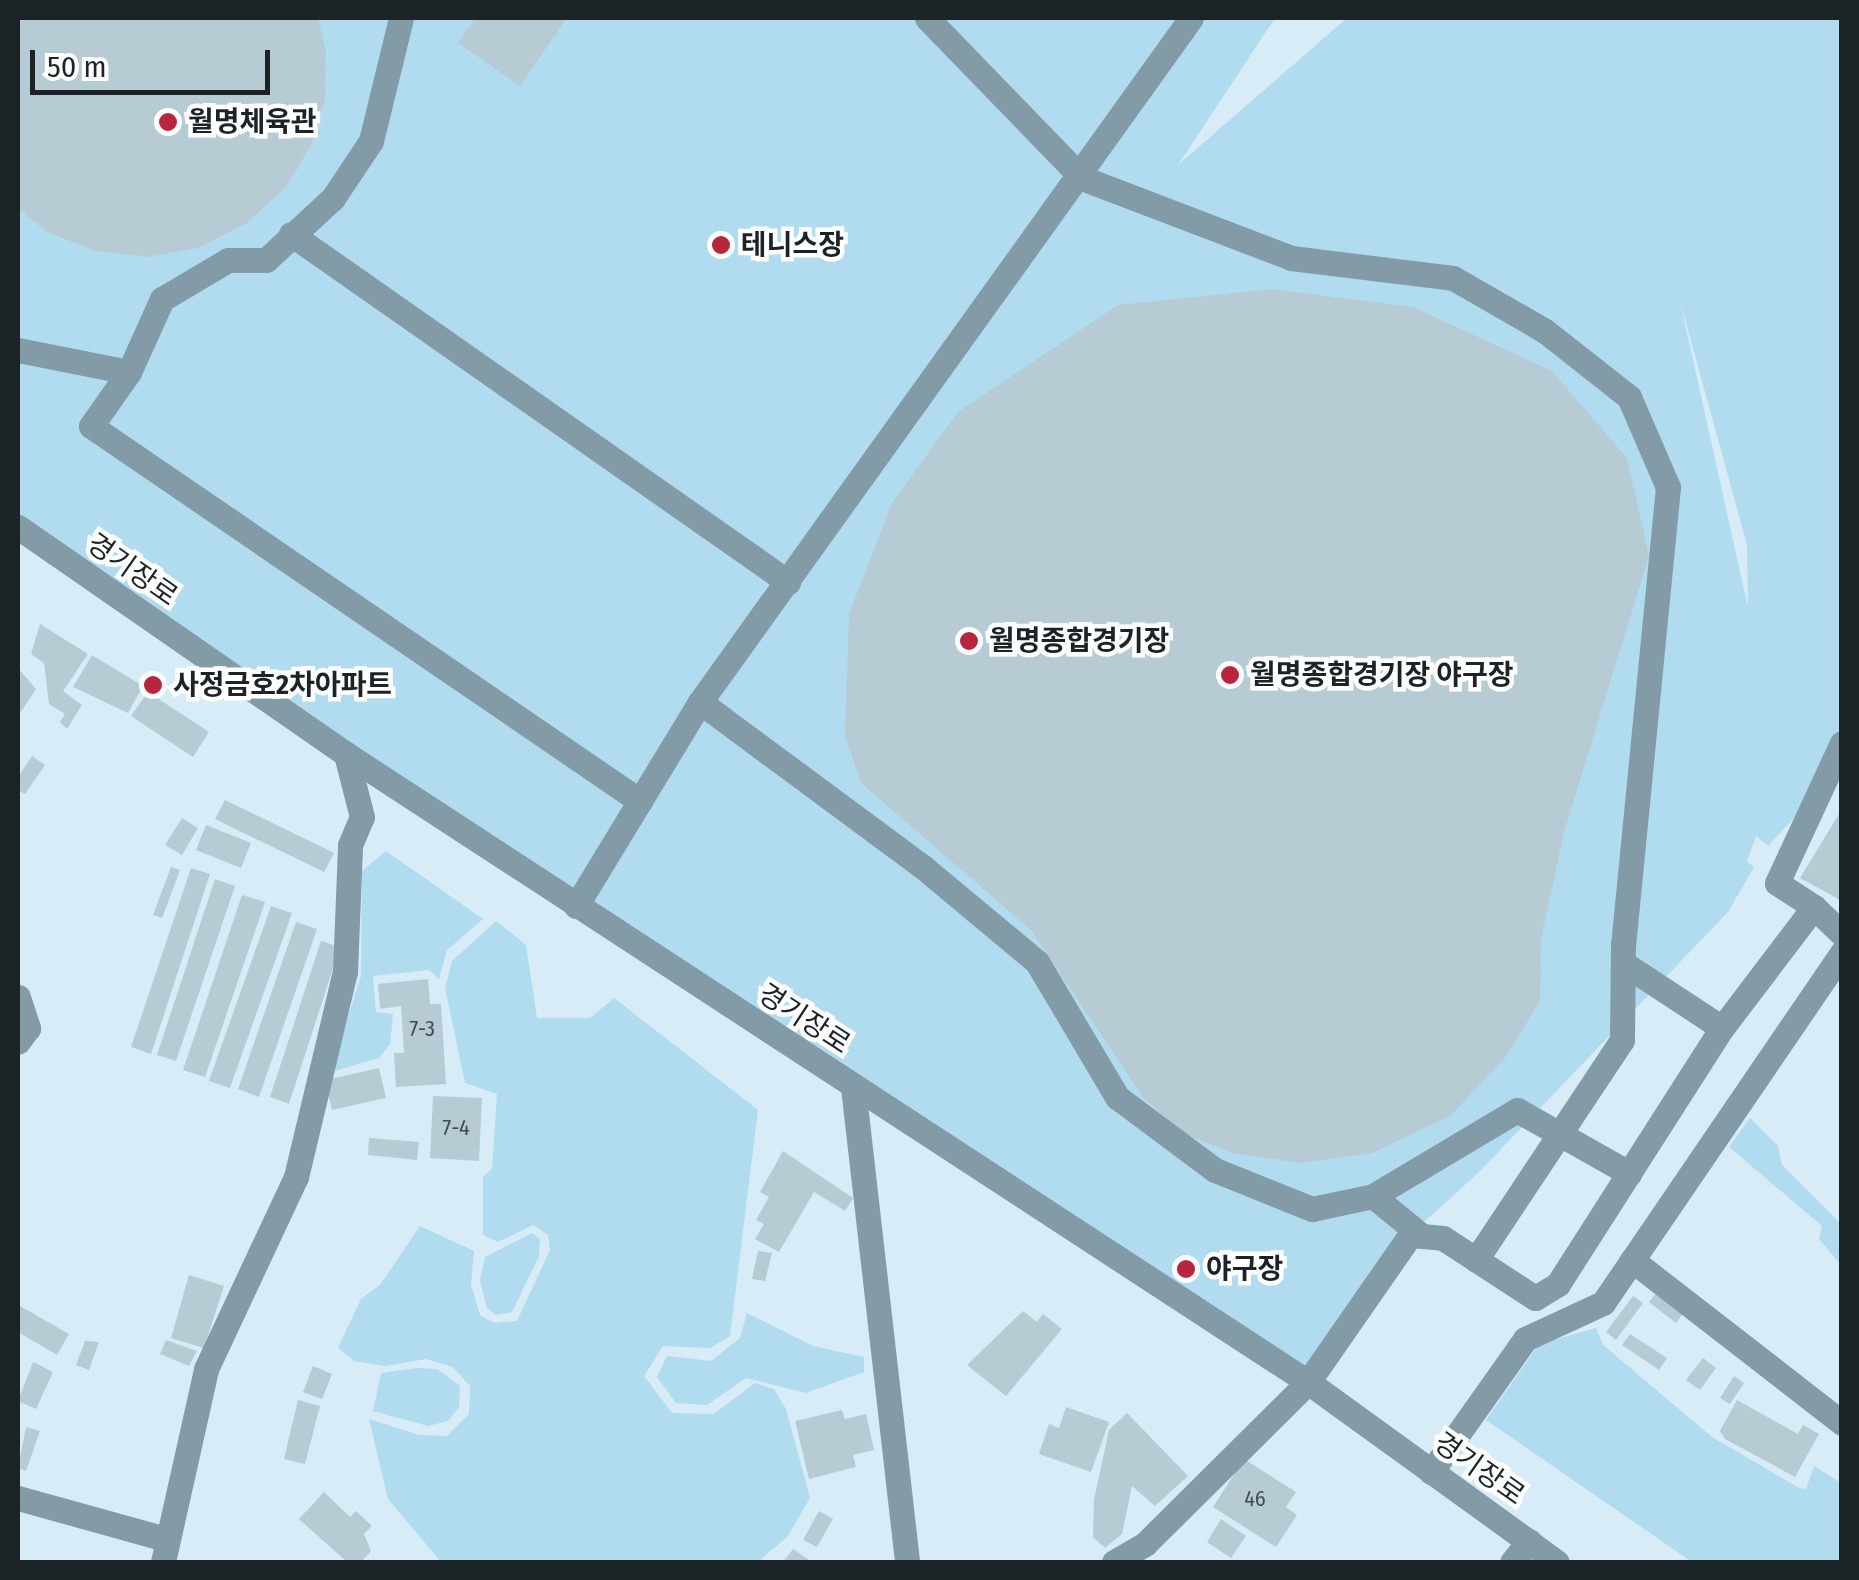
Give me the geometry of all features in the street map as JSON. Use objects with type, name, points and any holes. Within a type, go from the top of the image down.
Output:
[{"type":"street","points":[[400,18],[371,141],[333,198],[266,260],[228,260],[162,299],[129,372],[90,426],[640,801]]},
{"type":"street","points":[[927,18],[1082,178],[1291,258],[1453,278],[1544,330],[1630,396],[1668,487],[1622,963],[1622,1040],[1476,1260]]},
{"type":"street","points":[[576,906],[700,702],[1082,178],[1191,18]]},
{"type":"street","points":[[292,234],[788,582]]},
{"type":"street","points":[[18,350],[129,372]]},
{"type":"street","name":"경기장로","points":[[18,528],[346,754],[1308,1382],[1558,1562]]},
{"type":"street","points":[[700,702],[923,867],[1037,962],[1117,1097],[1214,1170],[1312,1209],[1373,1196],[1518,1110],[1560,1128],[1629,1173]]},
{"type":"street","points":[[1842,742],[1778,883],[1814,907],[1842,934]]},
{"type":"street","points":[[18,1498],[164,1551],[206,1369],[296,1177],[345,972],[350,845],[362,817],[346,754]]},
{"type":"street","points":[[1114,1562],[1145,1544],[1308,1382],[1410,1235],[1443,1238],[1535,1298],[1558,1284],[1722,1028],[1814,907]]},
{"type":"street","points":[[1431,1472],[1525,1339],[1602,1303],[1842,953]]},
{"type":"street","points":[[1622,963],[1722,1028]]},
{"type":"street","points":[[18,997],[28,1028],[18,1042]]},
{"type":"street","points":[[853,1087],[907,1562]]},
{"type":"street","points":[[1373,1196],[1422,1236]]},
{"type":"street","points":[[1632,1260],[1842,1423]]},
{"type":"street","points":[[1512,1562],[1528,1541]]},
{"type":"shaded area","name":"월명종합경기장","points":[[18,18],[1275,18],[1178,165],[1347,18],[1841,18],[1841,767],[1768,846],[1756,836],[1747,861],[1754,867],[1728,912],[1479,1172],[1410,1235],[1308,1382],[18,527]],"holes":[[[1680,301],[1747,545],[1748,604]]]},
{"type":"shaded area","points":[[386,851],[483,919],[447,950],[439,979],[429,970],[373,976],[376,1012],[393,1014],[390,1044],[379,1058],[331,1072],[361,975],[362,871]]},
{"type":"shaded area","points":[[496,921],[526,945],[537,1018],[590,1018],[614,998],[758,1110],[730,1336],[710,1348],[663,1346],[644,1376],[672,1413],[714,1414],[755,1383],[774,1389],[786,1409],[810,1498],[788,1536],[758,1562],[441,1562],[388,1499],[369,1419],[419,1435],[447,1436],[469,1414],[470,1386],[453,1367],[426,1359],[386,1366],[354,1361],[338,1348],[361,1299],[380,1285],[420,1226],[474,1251],[471,1285],[480,1315],[494,1323],[517,1321],[550,1250],[548,1235],[533,1225],[498,1242],[483,1235],[483,1177],[492,1169],[497,1094],[465,1083],[445,988],[452,961]]},
{"type":"shaded area","points":[[1750,1118],[1778,1146],[1782,1165],[1841,1224],[1841,1265],[1819,1239],[1822,1226],[1729,1147]]},
{"type":"shaded area","points":[[532,1233],[540,1239],[539,1256],[512,1312],[496,1315],[487,1308],[480,1280],[485,1257]]},
{"type":"shaded area","points":[[747,1313],[813,1346],[864,1357],[864,1372],[806,1393],[746,1378],[707,1405],[676,1403],[657,1377],[667,1356],[711,1361],[740,1338]]},
{"type":"shaded area","points":[[1596,1328],[1603,1345],[1712,1437],[1799,1488],[1806,1489],[1814,1466],[1841,1483],[1841,1562],[1692,1562],[1486,1420],[1539,1344]]},
{"type":"shaded area","points":[[437,1369],[460,1386],[459,1407],[448,1421],[428,1426],[373,1411],[381,1373]]},
{"type":"building","name":"월명체육관","points":[[18,18],[318,18],[326,51],[325,99],[311,145],[286,187],[247,223],[200,247],[148,257],[96,251],[47,232],[18,208]]},
{"type":"building","points":[[476,18],[567,18],[520,86],[458,43]]},
{"type":"building","name":"월명종합경기장 야구장","points":[[1272,289],[1413,307],[1552,371],[1627,458],[1649,556],[1564,832],[1541,940],[1540,1001],[1504,1059],[1450,1116],[1372,1153],[1300,1163],[1233,1153],[1184,1134],[1142,1096],[1031,930],[861,783],[845,736],[849,614],[892,503],[958,412],[1118,305]]},
{"type":"building","points":[[40,624],[88,654],[63,691],[82,705],[67,729],[60,722],[65,714],[49,704],[44,663],[31,654]]},
{"type":"building","points":[[92,655],[143,686],[128,713],[73,687]]},
{"type":"building","points":[[18,668],[36,689],[18,716]]},
{"type":"building","points":[[148,692],[209,732],[193,757],[131,716]]},
{"type":"building","points":[[32,756],[45,765],[25,794],[18,790],[18,777]]},
{"type":"building","points":[[225,800],[334,853],[324,872],[215,819]]},
{"type":"building","points":[[1842,809],[1842,901],[1800,878]]},
{"type":"building","points":[[182,818],[198,828],[182,855],[165,845]]},
{"type":"building","points":[[206,825],[251,843],[241,868],[196,850]]},
{"type":"building","points":[[171,867],[180,870],[162,918],[153,915]]},
{"type":"building","points":[[191,868],[210,874],[151,1054],[131,1047]]},
{"type":"building","points":[[215,879],[235,886],[176,1061],[157,1055]]},
{"type":"building","points":[[242,895],[265,902],[205,1077],[183,1070]]},
{"type":"building","points":[[271,906],[292,913],[230,1088],[209,1081]]},
{"type":"building","points":[[296,922],[317,929],[259,1097],[238,1089]]},
{"type":"building","points":[[321,941],[340,947],[289,1104],[270,1097]]},
{"type":"building","points":[[428,979],[430,1004],[441,1004],[446,1084],[396,1087],[394,1053],[404,1053],[401,1006],[380,1009],[378,984]]},
{"type":"building","points":[[379,1068],[386,1098],[332,1110],[325,1080]]},
{"type":"building","points":[[433,1096],[482,1098],[479,1161],[430,1158]]},
{"type":"building","points":[[369,1138],[419,1142],[417,1160],[368,1155]]},
{"type":"building","points":[[783,1151],[853,1198],[845,1211],[814,1192],[779,1252],[755,1239],[764,1224],[756,1220],[769,1197],[760,1192]]},
{"type":"building","points":[[758,1251],[772,1253],[765,1281],[752,1279]]},
{"type":"building","points":[[189,1275],[224,1286],[204,1348],[171,1338]]},
{"type":"building","points":[[1658,1291],[1684,1312],[1676,1323],[1649,1302]]},
{"type":"building","points":[[1633,1296],[1643,1303],[1616,1340],[1606,1332]]},
{"type":"building","points":[[20,1306],[69,1334],[57,1355],[18,1332]]},
{"type":"building","points":[[1023,1311],[1037,1322],[1043,1314],[1062,1329],[1006,1396],[967,1365]]},
{"type":"building","points":[[1630,1334],[1667,1358],[1659,1370],[1622,1345]]},
{"type":"building","points":[[166,1340],[197,1351],[189,1366],[160,1354]]},
{"type":"building","points":[[85,1341],[99,1342],[89,1370],[76,1365]]},
{"type":"building","points":[[1703,1358],[1716,1368],[1700,1390],[1686,1380]]},
{"type":"building","points":[[33,1362],[53,1372],[36,1409],[18,1401]]},
{"type":"building","points":[[313,1366],[332,1374],[322,1399],[303,1392]]},
{"type":"building","points":[[1734,1376],[1744,1383],[1730,1404],[1720,1398]]},
{"type":"building","points":[[298,1400],[320,1406],[305,1464],[284,1459]]},
{"type":"building","points":[[1737,1400],[1798,1434],[1803,1425],[1819,1434],[1795,1477],[1725,1439],[1720,1431]]},
{"type":"building","points":[[1066,1407],[1109,1422],[1091,1472],[1039,1454],[1049,1424],[1059,1428]]},
{"type":"building","points":[[842,1410],[845,1419],[866,1414],[874,1450],[853,1455],[856,1467],[809,1479],[795,1421]]},
{"type":"building","points":[[1127,1413],[1188,1476],[1155,1506],[1132,1486],[1122,1534],[1105,1548],[1093,1537],[1094,1500],[1109,1430]]},
{"type":"building","points":[[26,1427],[40,1431],[26,1471],[18,1468]]},
{"type":"building","points":[[1244,1459],[1296,1492],[1286,1507],[1297,1515],[1276,1547],[1213,1507]]},
{"type":"building","points":[[324,1492],[350,1517],[356,1511],[372,1526],[364,1534],[371,1551],[361,1562],[347,1562],[299,1519]]},
{"type":"building","points":[[819,1511],[833,1519],[817,1547],[803,1540]]},
{"type":"building","points":[[1221,1519],[1246,1536],[1231,1558],[1207,1542]]},
{"type":"building","points":[[793,1549],[812,1562],[783,1562]]},
{"type":"place","name":"월명체육관","points":[[168,122]]},
{"type":"place","name":"테니스장","points":[[721,245]]},
{"type":"place","name":"월명종합경기장","points":[[969,641]]},
{"type":"place","name":"월명종합경기장 야구장","points":[[1230,675]]},
{"type":"place","name":"사정금호2차아파트","points":[[153,685]]},
{"type":"place","name":"야구장","points":[[1186,1269]]}]
